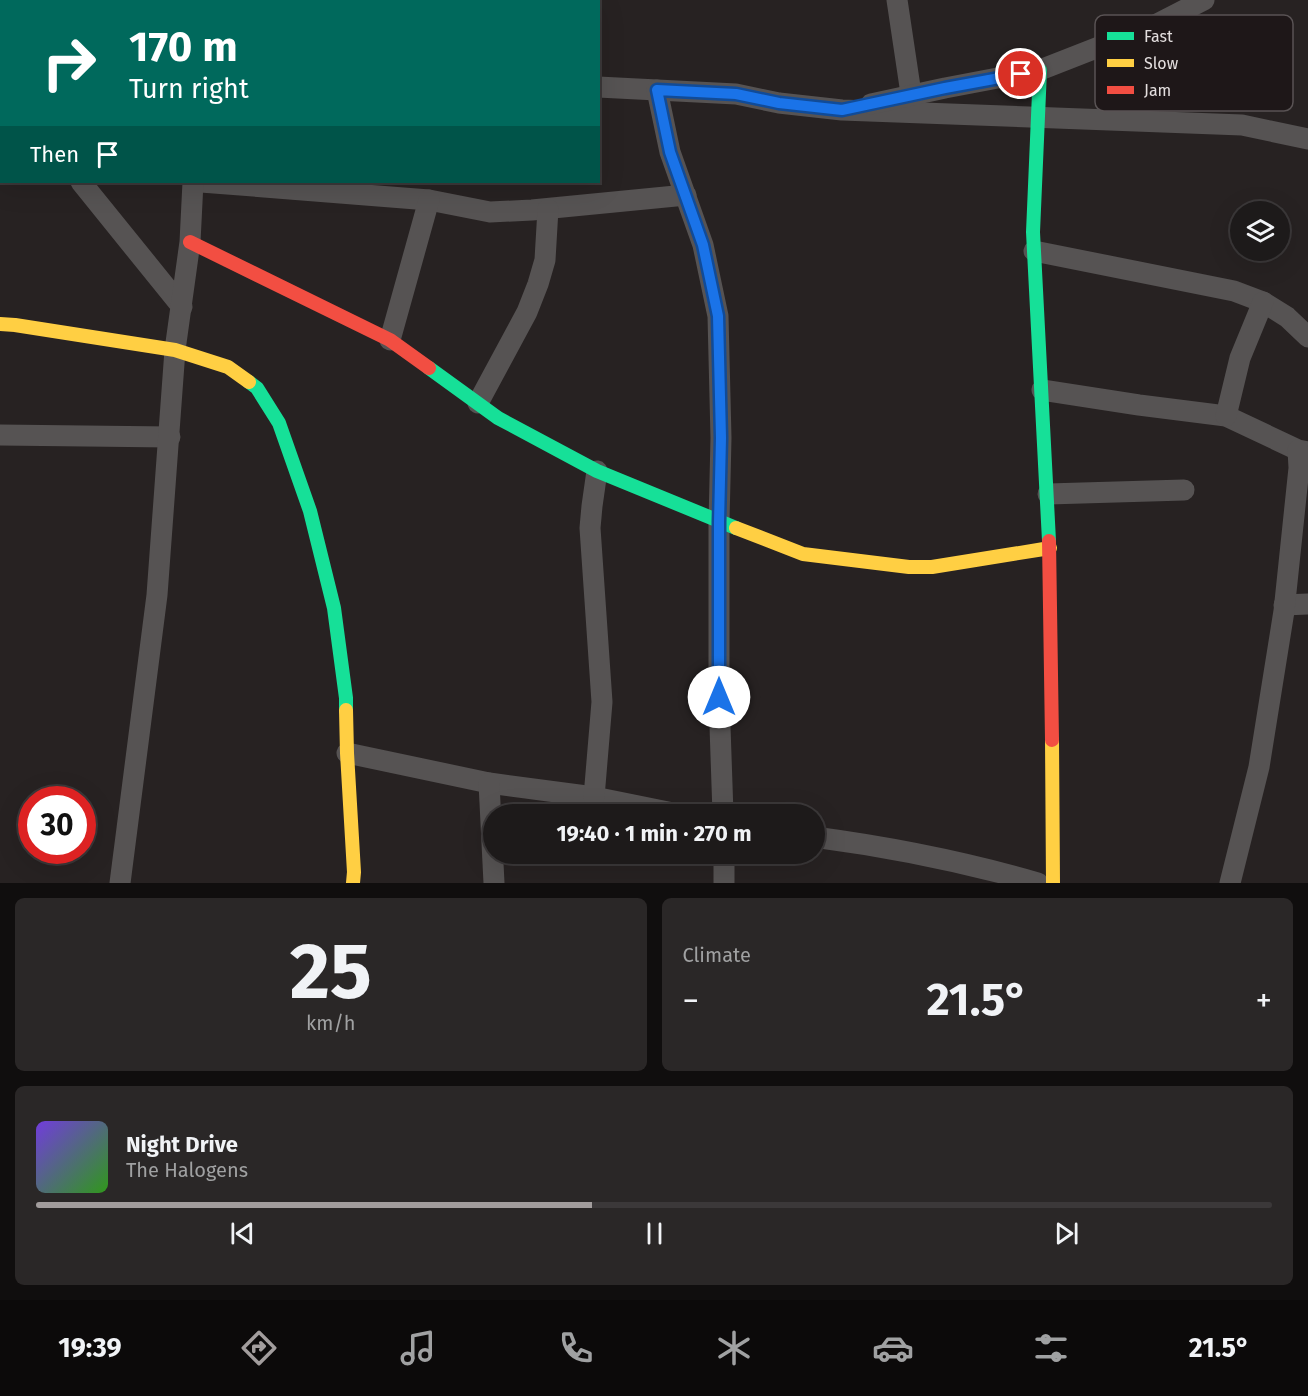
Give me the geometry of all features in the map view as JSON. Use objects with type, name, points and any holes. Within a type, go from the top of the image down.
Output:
[{"type":"street","points":[[897,0],[913,104]]},
{"type":"street","points":[[1175,15],[1204,0]]},
{"type":"street","points":[[600,87],[736,94],[779,103],[842,110],[913,104],[1040,70],[1095,48]]},
{"type":"street","points":[[1040,70],[1033,232],[1050,548],[1053,883]]},
{"type":"street","points":[[657,90],[670,152],[703,245],[718,316],[721,438],[719,697],[723,804]]},
{"type":"street","points":[[913,104],[1038,118],[1242,126],[1308,139]]},
{"type":"street","points":[[82,183],[182,307]]},
{"type":"street","points":[[120,883],[157,595],[175,350],[190,242],[193,183]]},
{"type":"street","points":[[214,183],[429,200],[490,213],[686,195]]},
{"type":"street","points":[[390,340],[429,200]]},
{"type":"street","points":[[478,404],[527,312],[538,284],[545,260],[548,209]]},
{"type":"street","points":[[190,242],[390,340],[498,418],[597,471],[803,554],[909,567],[932,567],[1050,548]]},
{"type":"street","points":[[1034,251],[1234,291],[1263,302],[1305,329]]},
{"type":"street","points":[[1226,416],[1240,358],[1263,302]]},
{"type":"street","points":[[0,324],[175,350],[228,367],[257,388],[279,423],[310,511],[334,608],[346,698],[353,883]]},
{"type":"street","points":[[1042,390],[1226,416],[1303,451],[1299,468],[1284,605],[1259,767],[1230,883]]},
{"type":"street","points":[[0,435],[170,437]]},
{"type":"street","points":[[594,797],[602,702],[590,528],[597,471]]},
{"type":"street","points":[[1048,494],[1184,490]]},
{"type":"street","points":[[1284,605],[1308,604]]},
{"type":"street","points":[[347,753],[489,783],[629,804]]},
{"type":"street","points":[[489,783],[494,883]]},
{"type":"street","points":[[825,839],[989,869],[1038,883]]},
{"type":"street","points":[[724,864],[724,883]]},
{"type":"traffic: fast","points":[[1040,70],[1033,232],[1049,541]]},
{"type":"traffic: fast","points":[[429,368],[498,418],[597,471],[736,528]]},
{"type":"traffic: fast","points":[[249,382],[257,388],[279,423],[310,511],[334,608],[346,710]]},
{"type":"traffic: slow","points":[[0,324],[175,350],[228,367],[249,382]]},
{"type":"traffic: slow","points":[[736,528],[803,554],[909,567],[932,567],[1050,548]]},
{"type":"traffic: slow","points":[[346,710],[353,883]]},
{"type":"traffic: slow","points":[[1052,740],[1053,883]]},
{"type":"traffic: jam","points":[[190,242],[390,340],[429,368]]},
{"type":"traffic: jam","points":[[1049,541],[1052,740]]},
{"type":"route","points":[[719,697],[721,438],[718,316],[703,245],[670,152],[657,90],[736,94],[779,103],[842,110],[1021,74]]}]
